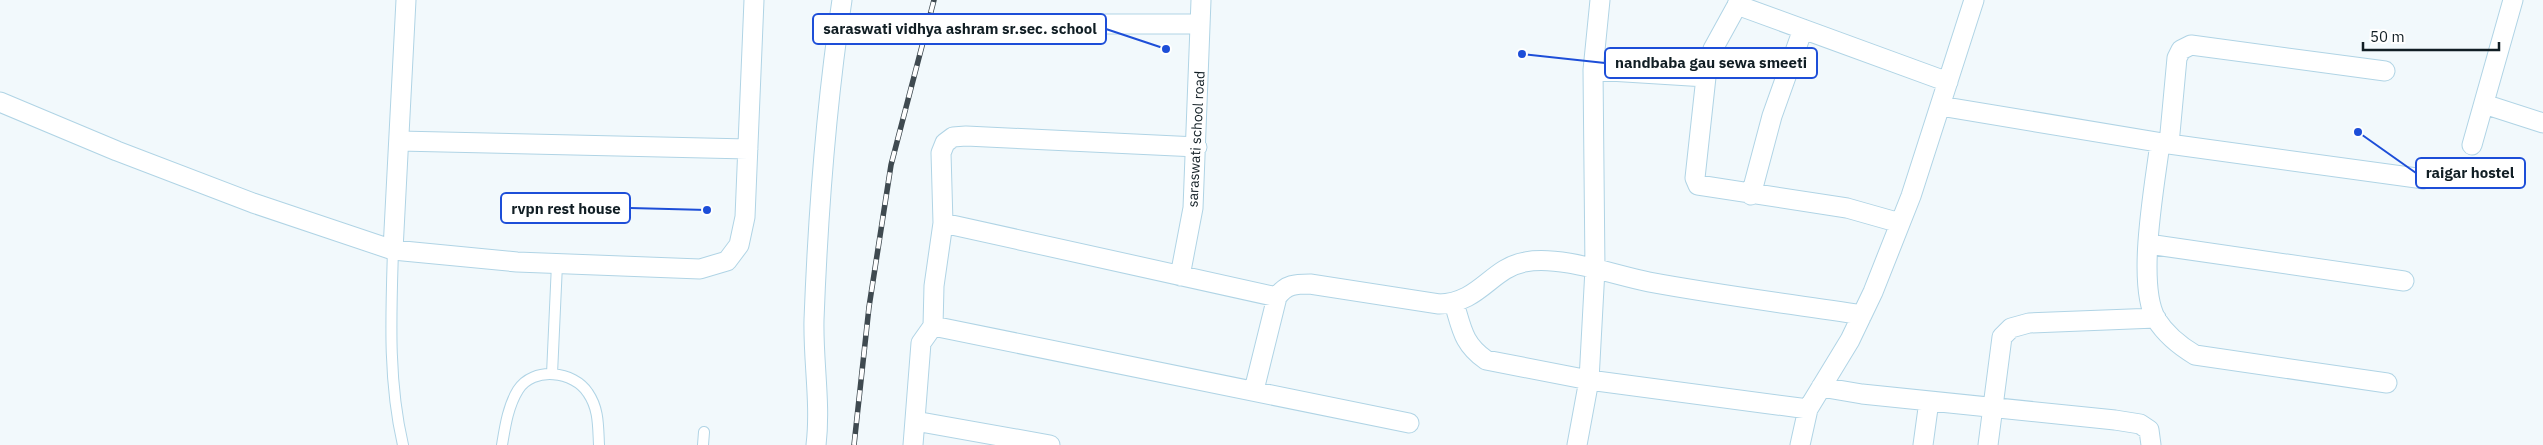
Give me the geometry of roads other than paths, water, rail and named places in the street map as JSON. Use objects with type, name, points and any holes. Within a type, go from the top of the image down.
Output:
[{"type":"street","points":[[393,250],[406,0]]},
{"type":"street","points":[[0,102],[117,151],[253,204],[393,250],[517,262],[700,269],[727,261],[739,245],[745,216],[754,0]]},
{"type":"street","points":[[816,445],[814,322],[820,200],[832,64],[842,0]]},
{"type":"street","name":"saraswati school road","points":[[1180,276],[1193,208],[1197,147],[1201,0]]},
{"type":"street","points":[[1577,445],[1589,380],[1595,269],[1593,70],[1600,0]]},
{"type":"street","points":[[1800,445],[1808,409],[1862,314],[1900,223],[1974,0]]},
{"type":"street","points":[[2472,145],[2513,0]]},
{"type":"street","points":[[1900,223],[1847,208],[1708,189],[1698,185],[1695,178],[1706,77],[1713,49],[1739,3],[1803,29],[1948,82]]},
{"type":"street","points":[[959,24],[1200,24]]},
{"type":"street","points":[[1751,195],[1772,116],[1803,29]]},
{"type":"street","points":[[2385,71],[2191,45],[2181,50],[2177,58],[2148,244],[2148,295],[2156,318],[2177,344],[2195,355],[2387,383]]},
{"type":"street","points":[[1593,70],[1706,77]]},
{"type":"street","points":[[2484,104],[2543,123]]},
{"type":"street","points":[[1940,106],[2164,143],[2424,179]]},
{"type":"street","points":[[914,445],[921,344],[933,326],[934,286],[942,223],[942,153],[945,142],[952,137],[1197,147]]},
{"type":"street","points":[[399,141],[748,148]]},
{"type":"street","points":[[942,223],[1277,297]]},
{"type":"street","points":[[2148,244],[2404,281]]},
{"type":"street","points":[[1254,390],[1277,297],[1283,288],[1294,284],[1310,284],[1439,304],[1454,303],[1468,297],[1503,272],[1524,262],[1546,261],[1595,269],[1648,282],[1862,314]]},
{"type":"street","points":[[1454,303],[1464,337],[1472,350],[1486,360],[1589,380],[1808,409]]},
{"type":"street","points":[[1988,445],[2002,337],[2010,328],[2029,323],[2156,318]]},
{"type":"street","points":[[933,326],[1409,423]]},
{"type":"street","points":[[1821,387],[1862,394],[2140,424],[2149,430],[2151,445]]},
{"type":"street","points":[[1923,445],[1930,401]]},
{"type":"street","points":[[915,421],[1050,445]]},
{"type":"lane","points":[[393,250],[391,326],[393,394],[403,445]]},
{"type":"lane","points":[[552,374],[557,264]]},
{"type":"lane","points":[[502,445],[508,414],[519,388],[535,376],[552,374],[571,378],[587,392],[597,413],[599,445]]},
{"type":"lane","points":[[703,445],[704,432]]},
{"type":"railway","points":[[854,445],[869,307],[891,165],[934,0]]},
{"type":"place","name":"saraswati vidhya ashram sr.sec. school","points":[[1166,49]]},
{"type":"place","name":"nandbaba gau sewa smeeti","points":[[1522,54]]},
{"type":"place","name":"raigar hostel","points":[[2358,132]]},
{"type":"place","name":"rvpn rest house","points":[[707,210]]}]
